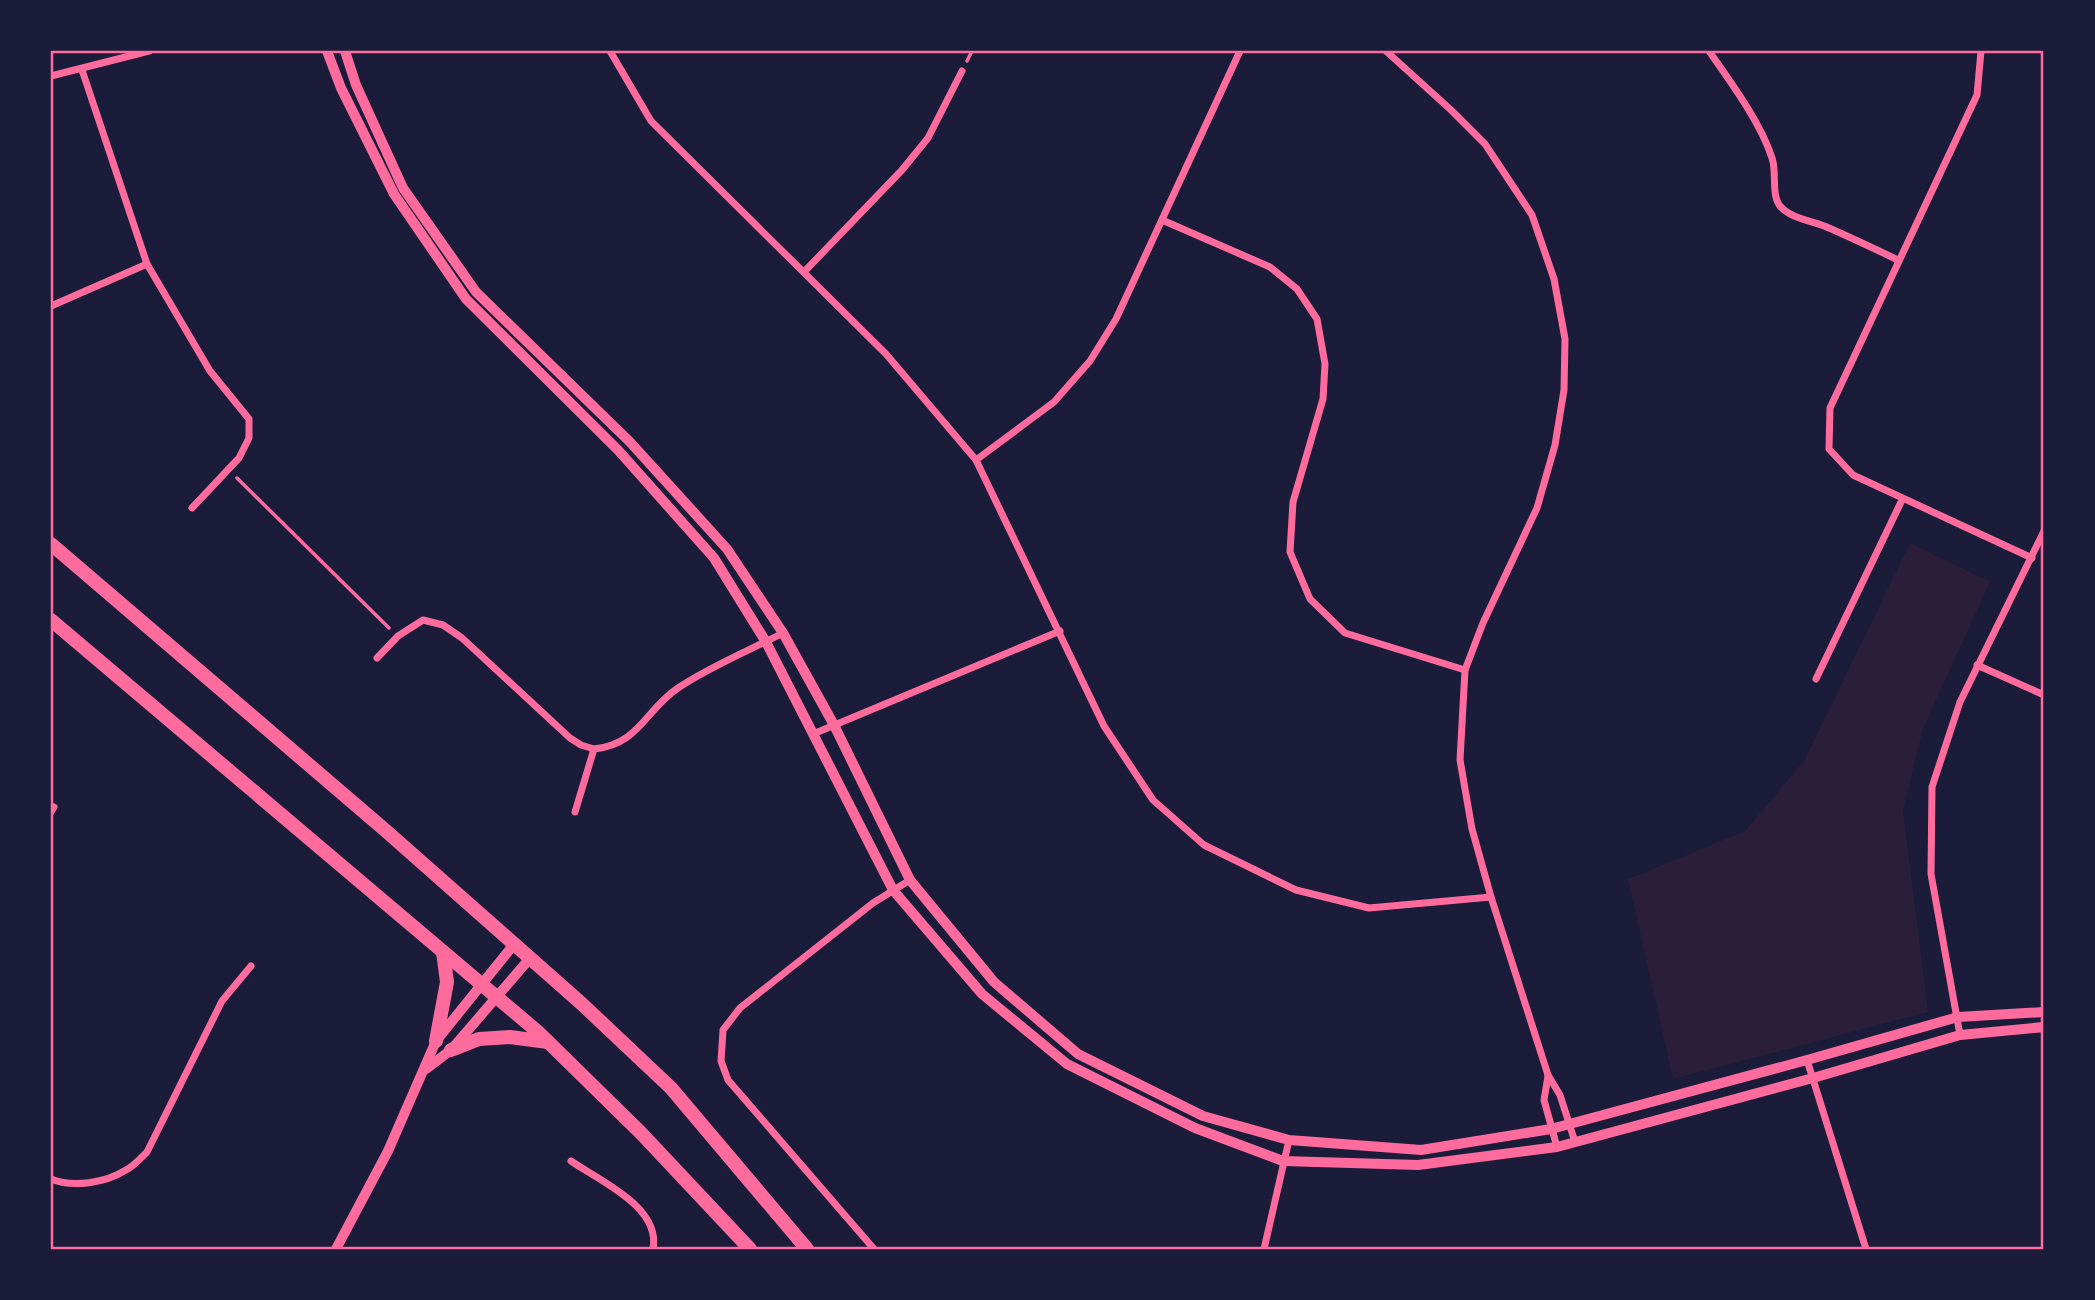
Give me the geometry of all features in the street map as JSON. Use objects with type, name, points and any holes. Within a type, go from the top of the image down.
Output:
[{"type":"highway","points":[[51,544],[531,957],[671,1088],[807,1249]]},
{"type":"highway","points":[[51,620],[548,1042],[641,1133],[750,1249]]},
{"type":"highway","points":[[436,1041],[447,982],[443,952]]},
{"type":"highway","points":[[452,1050],[479,1039],[510,1037],[548,1042]]},
{"type":"street","points":[[51,76],[149,51]]},
{"type":"street","points":[[327,51],[341,88],[394,194],[466,299],[618,450],[705,548],[766,642],[893,890],[982,995],[1067,1064],[1195,1128],[1283,1161],[1418,1165],[1557,1147],[1960,1035],[2044,1027]]},
{"type":"street","points":[[345,51],[355,85],[403,188],[476,292],[630,442],[718,539],[783,633],[834,724],[911,880],[995,982],[1078,1054],[1203,1116],[1289,1140],[1421,1150],[1551,1129],[1958,1017],[2044,1012]]},
{"type":"street","points":[[610,51],[651,121],[886,354],[976,460],[1104,726],[1153,800],[1205,845],[1296,890],[1369,908],[1491,897]]},
{"type":"street","points":[[976,460],[1054,402],[1090,360],[1116,319],[1240,51]]},
{"type":"street","points":[[1386,51],[1485,144],[1532,215],[1554,279],[1565,339],[1564,390],[1558,431],[1537,508],[1483,623],[1465,670],[1460,760],[1472,829],[1491,897],[1548,1075],[1560,1095],[1575,1142]]},
{"type":"street","points":[[1709,51],[1733,85],[1766,142],[1774,166],[1779,206],[1791,214],[1826,226],[1898,260]]},
{"type":"street","points":[[1981,51],[1977,95],[1830,408],[1829,449],[1853,475],[2032,558]]},
{"type":"street","points":[[82,69],[148,264],[210,371],[249,419],[249,438],[239,458],[192,508]]},
{"type":"street","points":[[804,272],[902,170],[928,138],[962,71]]},
{"type":"street","points":[[1162,220],[1270,267],[1297,289],[1317,319],[1325,364],[1323,399],[1293,502],[1290,552],[1310,599],[1345,633],[1465,670]]},
{"type":"street","points":[[51,306],[148,264]]},
{"type":"street","points":[[1816,679],[1902,499]]},
{"type":"street","points":[[1960,1035],[1931,874],[1932,788],[1960,702],[2044,531]]},
{"type":"street","points":[[377,658],[398,636],[423,620],[443,625],[462,638],[570,738],[594,749],[612,747],[625,740],[677,688],[783,633]]},
{"type":"street","points":[[813,734],[1060,631]]},
{"type":"street","points":[[1977,665],[2044,695]]},
{"type":"street","points":[[576,812],[594,749]]},
{"type":"street","points":[[874,1249],[728,1080],[721,1061],[723,1030],[740,1008],[873,903],[911,880]]},
{"type":"street","points":[[336,1249],[388,1152],[436,1041],[515,943]]},
{"type":"street","points":[[424,1071],[452,1050],[531,957]]},
{"type":"street","points":[[51,1179],[62,1184],[97,1182],[126,1170],[147,1152],[222,1001],[251,966]]},
{"type":"street","points":[[1807,1060],[1866,1249]]},
{"type":"street","points":[[1548,1075],[1544,1100],[1557,1147]]},
{"type":"street","points":[[1264,1249],[1289,1140]]},
{"type":"street","points":[[571,1161],[642,1210],[652,1226],[653,1249]]},
{"type":"path","points":[[228,470],[398,636]]},
{"type":"shaded area","points":[[1910,543],[1990,582],[1923,729],[1903,810],[1928,1012],[1673,1079],[1628,879],[1745,831],[1804,761]]}]
